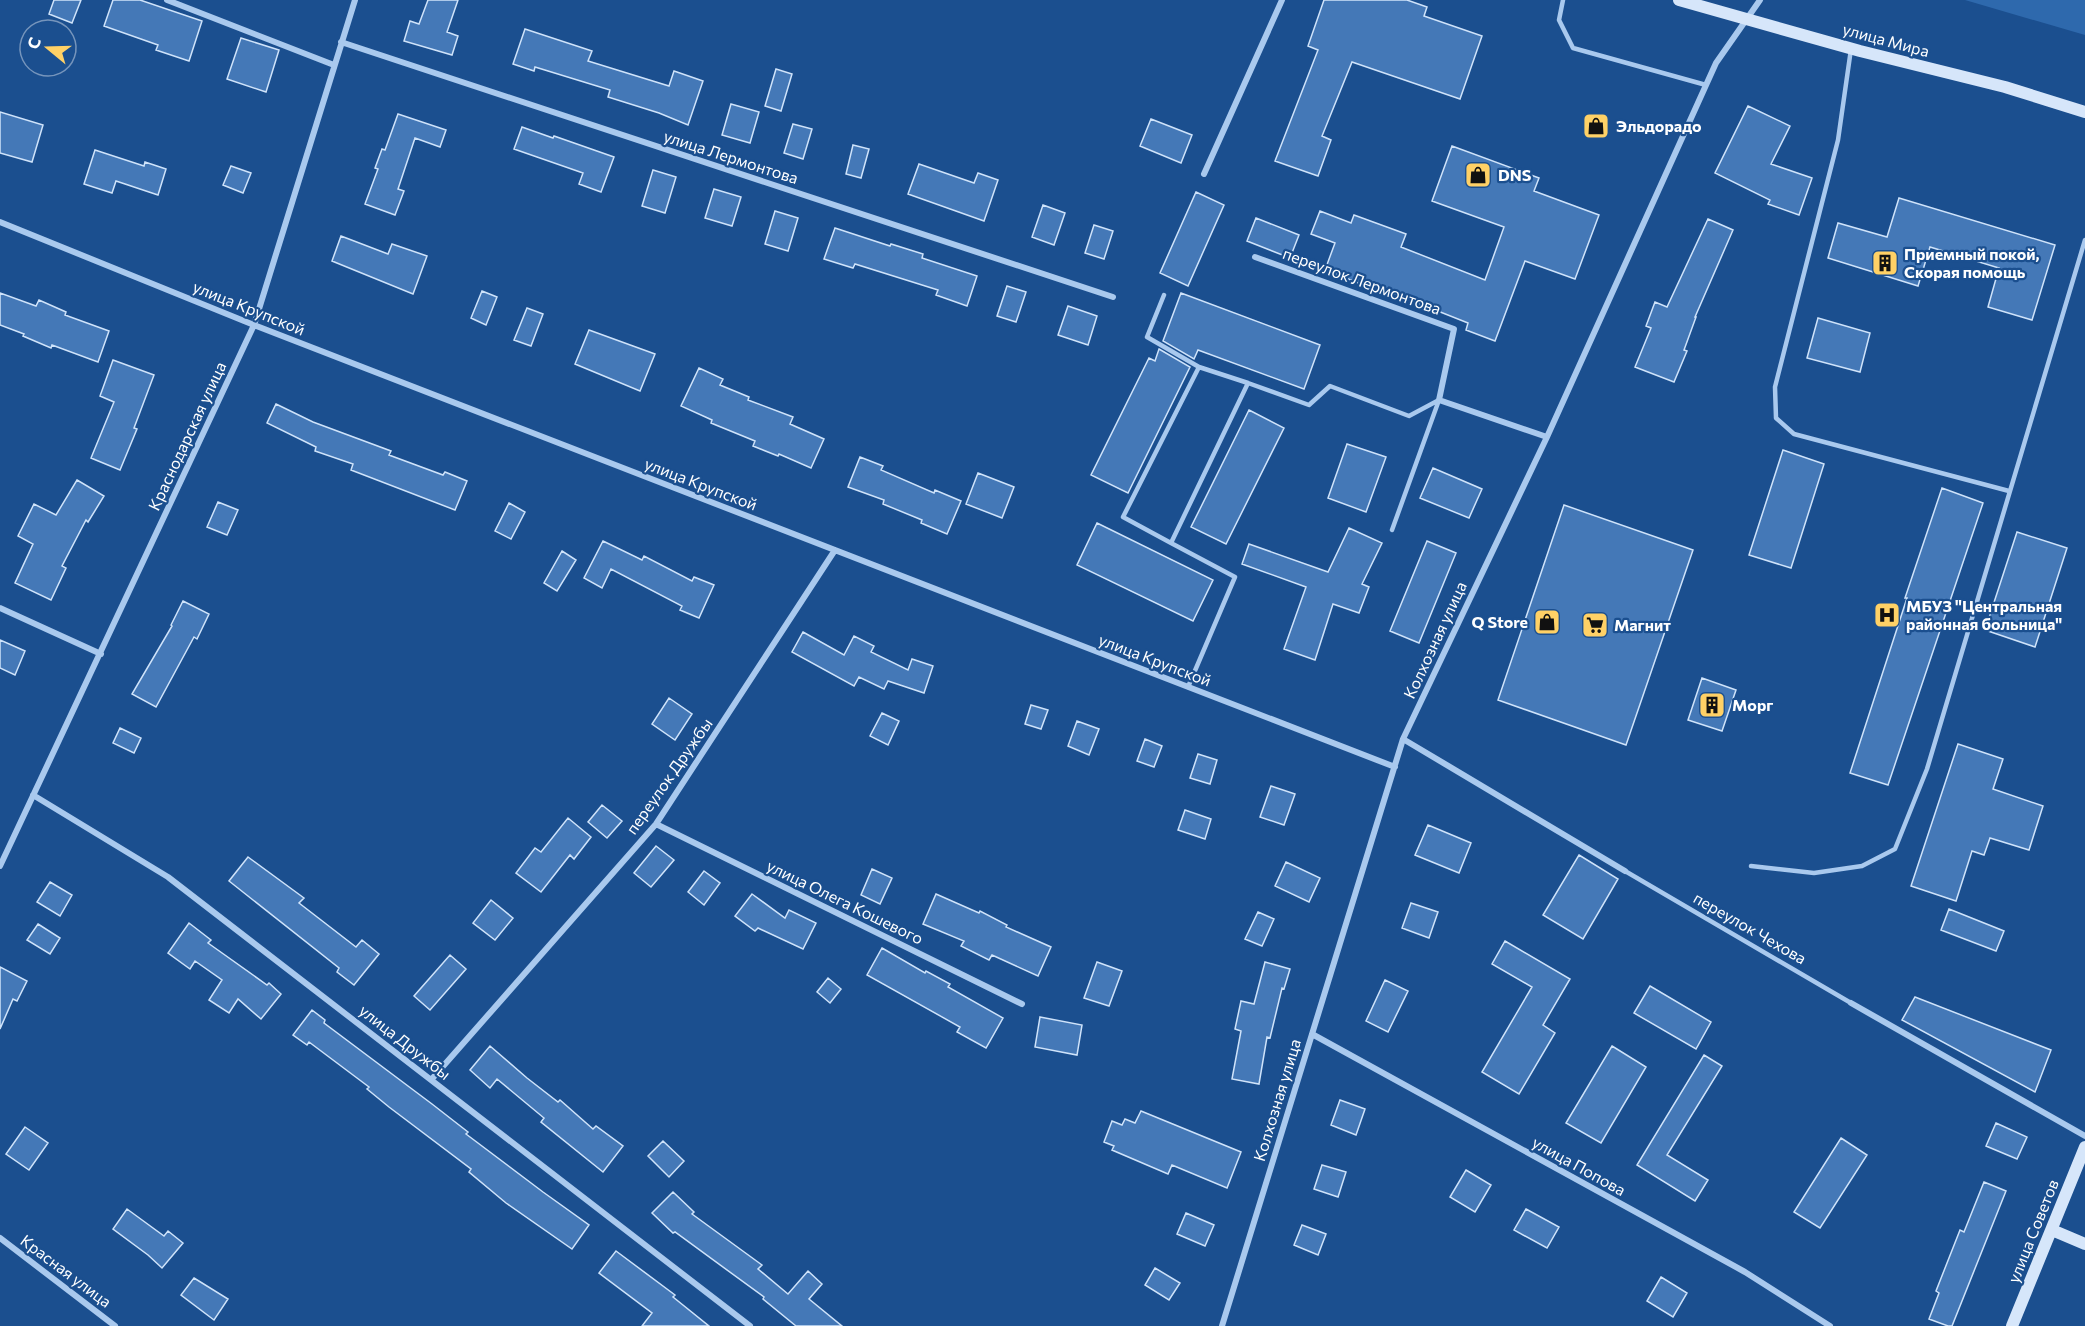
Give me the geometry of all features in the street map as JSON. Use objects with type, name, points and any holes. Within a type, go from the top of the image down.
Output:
[{"type":"main road","name":"улица Мира","points":[[1679,0],[1851,48],[2005,87],[2085,112]]},
{"type":"main road","name":"улица Советов","points":[[2012,1326],[2085,1148]]},
{"type":"main road","points":[[2052,1230],[2085,1244]]},
{"type":"street","points":[[167,0],[334,65]]},
{"type":"street","name":"Краснодарская улица","points":[[0,866],[254,325],[355,0]]},
{"type":"street","points":[[1204,174],[1282,0]]},
{"type":"street","name":"Колхозная улица","points":[[1222,1326],[1403,739],[1547,437],[1716,63],[1760,0]]},
{"type":"street","name":"улица Лермонтова","points":[[341,42],[1113,297]]},
{"type":"street","name":"улица Крупской","points":[[0,222],[254,325],[1395,767]]},
{"type":"street","name":"переулок Лермонтова","points":[[1255,257],[1454,329],[1439,400]]},
{"type":"street","points":[[1439,400],[1547,437]]},
{"type":"street","name":"переулок Дружбы","points":[[431,1080],[656,824],[835,550]]},
{"type":"street","points":[[0,608],[101,654]]},
{"type":"street","name":"переулок Чехова","points":[[1403,739],[1625,871]]},
{"type":"street","name":"улица Дружбы","points":[[33,795],[168,877],[750,1326]]},
{"type":"street","name":"улица Олега Кошевого","points":[[656,824],[1022,1004]]},
{"type":"street","name":"переулок Чехова","points":[[1851,1003],[2085,1136]]},
{"type":"street","name":"улица Попова","points":[[1312,1034],[1745,1272],[1830,1326]]},
{"type":"street","name":"Красная улица","points":[[0,1238],[115,1326]]},
{"type":"lane","points":[[1563,0],[1559,20],[1573,48],[1706,85]]},
{"type":"lane","points":[[1851,48],[1838,140],[1775,387],[1776,418],[1794,434],[2009,491]]},
{"type":"lane","points":[[1751,867],[1814,873],[1862,866],[1895,849],[1927,769],[2085,240]]},
{"type":"lane","points":[[1164,295],[1146,337],[1199,367],[1309,405],[1330,386],[1408,416],[1439,400]]},
{"type":"lane","points":[[1188,687],[1235,578],[1123,517],[1199,367]]},
{"type":"lane","points":[[1171,543],[1248,383]]},
{"type":"lane","points":[[1392,530],[1439,400]]},
{"type":"lane","name":"переулок Чехова","points":[[1625,871],[1851,1003]]},
{"type":"shaded area","points":[[1965,0],[2085,0],[2085,35]]},
{"type":"building","points":[[54,0],[81,0],[74,18],[59,18],[49,14]]},
{"type":"building","points":[[113,0],[140,0],[202,21],[189,61],[156,50],[158,45],[104,26]]},
{"type":"building","points":[[428,0],[458,0],[447,32],[458,36],[452,55],[404,41],[410,21],[419,24]]},
{"type":"building","points":[[1324,0],[1407,0],[1427,7],[1424,16],[1482,36],[1460,99],[1352,62],[1322,136],[1331,140],[1318,176],[1275,161],[1318,50],[1308,46]]},
{"type":"building","points":[[525,29],[592,51],[588,61],[669,86],[674,71],[703,81],[688,125],[608,97],[610,90],[535,67],[534,71],[513,64]]},
{"type":"building","points":[[241,38],[279,50],[266,92],[227,79]]},
{"type":"building","points":[[776,69],[792,74],[781,111],[765,106]]},
{"type":"building","points":[[731,104],[759,112],[750,143],[722,135]]},
{"type":"building","points":[[1748,106],[1790,126],[1771,164],[1812,178],[1799,215],[1768,204],[1770,200],[1715,173]]},
{"type":"building","points":[[0,112],[43,125],[32,162],[0,153]]},
{"type":"building","points":[[398,114],[446,130],[440,147],[415,138],[398,189],[404,191],[395,215],[365,204],[378,169],[375,168],[382,149],[385,150]]},
{"type":"building","points":[[1151,119],[1192,135],[1181,163],[1140,146]]},
{"type":"building","points":[[793,124],[812,129],[803,159],[784,153]]},
{"type":"building","points":[[522,127],[614,157],[601,192],[579,184],[583,173],[514,149]]},
{"type":"building","points":[[853,145],[869,149],[861,178],[846,174]]},
{"type":"building","points":[[1452,146],[1539,178],[1534,191],[1599,215],[1575,279],[1525,261],[1495,341],[1466,330],[1468,323],[1385,290],[1384,293],[1325,270],[1335,243],[1311,234],[1320,211],[1351,223],[1354,215],[1406,234],[1401,247],[1485,280],[1504,227],[1432,201]]},
{"type":"building","points":[[95,150],[144,166],[145,162],[166,169],[158,195],[116,181],[112,193],[84,184]]},
{"type":"building","points":[[919,164],[974,183],[978,173],[998,180],[984,221],[908,194]]},
{"type":"building","points":[[231,166],[251,173],[243,193],[223,185]]},
{"type":"building","points":[[653,170],[676,177],[665,213],[642,206]]},
{"type":"building","points":[[714,189],[741,197],[732,226],[705,218]]},
{"type":"building","points":[[1196,192],[1224,205],[1188,286],[1160,273]]},
{"type":"building","name":"Приемный покой, Скорая помощь","points":[[1899,198],[2055,245],[2032,320],[1988,307],[1999,268],[1930,247],[1918,286],[1828,258],[1838,223],[1887,237]]},
{"type":"building","points":[[1043,205],[1065,213],[1054,245],[1032,237]]},
{"type":"building","points":[[775,211],[798,218],[788,251],[765,244]]},
{"type":"building","points":[[1256,218],[1299,235],[1290,258],[1247,241]]},
{"type":"building","points":[[1708,219],[1733,230],[1695,317],[1684,350],[1687,351],[1674,382],[1635,367],[1651,328],[1646,326],[1655,302],[1667,307]]},
{"type":"building","points":[[1094,225],[1113,231],[1104,259],[1085,253]]},
{"type":"building","points":[[835,228],[923,254],[922,258],[977,276],[967,306],[936,295],[938,290],[855,264],[853,268],[824,259]]},
{"type":"building","points":[[341,236],[388,254],[392,244],[427,256],[413,294],[332,261]]},
{"type":"building","points":[[1007,286],[1026,292],[1016,322],[997,316]]},
{"type":"building","points":[[482,291],[497,297],[486,325],[471,318]]},
{"type":"building","points":[[0,293],[36,306],[39,300],[66,312],[65,315],[109,331],[98,362],[52,345],[51,348],[0,325]]},
{"type":"building","points":[[1181,293],[1320,345],[1304,389],[1198,350],[1194,359],[1163,341]]},
{"type":"building","points":[[1068,306],[1097,316],[1088,345],[1058,335]]},
{"type":"building","points":[[527,308],[543,314],[531,346],[514,340]]},
{"type":"building","points":[[1818,318],[1870,333],[1860,372],[1807,358]]},
{"type":"building","points":[[589,330],[655,354],[640,391],[575,364]]},
{"type":"building","points":[[1159,349],[1190,367],[1128,493],[1091,475],[1149,358],[1155,361]]},
{"type":"building","points":[[113,360],[154,375],[134,428],[137,429],[120,470],[91,458],[114,402],[100,396]]},
{"type":"building","points":[[699,368],[723,379],[720,385],[749,397],[748,400],[793,417],[790,424],[824,439],[811,468],[753,446],[755,441],[711,423],[712,420],[681,406]]},
{"type":"building","points":[[276,404],[313,422],[391,451],[389,455],[443,475],[445,472],[467,481],[455,510],[351,470],[353,464],[315,451],[316,447],[267,423]]},
{"type":"building","points":[[1249,410],[1284,428],[1226,544],[1191,527]]},
{"type":"building","points":[[1347,444],[1386,457],[1366,512],[1328,498]]},
{"type":"building","points":[[1783,450],[1824,464],[1791,568],[1749,555]]},
{"type":"building","points":[[860,457],[883,466],[881,470],[934,493],[935,490],[961,501],[947,534],[921,523],[922,520],[883,504],[884,500],[848,487]]},
{"type":"building","points":[[1433,468],[1482,489],[1469,518],[1420,498]]},
{"type":"building","points":[[978,473],[1014,487],[1002,518],[966,504]]},
{"type":"building","points":[[77,480],[104,496],[88,522],[86,520],[62,566],[66,568],[51,600],[15,583],[33,544],[18,536],[34,504],[56,515]]},
{"type":"building","points":[[1942,488],[1983,503],[1888,785],[1850,773]]},
{"type":"building","points":[[218,502],[238,510],[227,535],[207,527]]},
{"type":"building","points":[[509,503],[525,512],[511,539],[495,531]]},
{"type":"building","name":"Магнит","points":[[1564,505],[1693,550],[1626,745],[1498,700]]},
{"type":"building","points":[[1097,523],[1213,580],[1193,621],[1077,565]]},
{"type":"building","points":[[1349,528],[1382,543],[1362,584],[1369,587],[1359,613],[1333,604],[1315,660],[1284,649],[1306,587],[1242,564],[1249,544],[1328,572]]},
{"type":"building","points":[[2017,532],[2067,548],[2035,647],[1985,630]]},
{"type":"building","points":[[603,541],[642,560],[644,556],[692,581],[694,577],[714,585],[699,618],[680,610],[682,606],[611,569],[602,588],[584,578]]},
{"type":"building","points":[[1427,541],[1456,553],[1419,643],[1390,631]]},
{"type":"building","points":[[562,551],[576,560],[557,591],[544,583]]},
{"type":"building","points":[[183,601],[209,614],[197,639],[194,637],[156,707],[132,694],[172,626]]},
{"type":"building","points":[[803,632],[844,655],[854,636],[874,646],[871,652],[908,670],[912,659],[933,666],[924,693],[888,681],[884,689],[859,677],[854,686],[792,652]]},
{"type":"building","points":[[0,640],[25,651],[15,675],[0,668]]},
{"type":"building","name":"Морг","points":[[1702,678],[1736,690],[1722,731],[1688,720]]},
{"type":"building","points":[[669,698],[692,714],[675,740],[652,724]]},
{"type":"building","points":[[1031,705],[1048,710],[1041,729],[1025,724]]},
{"type":"building","points":[[882,713],[899,721],[888,745],[870,736]]},
{"type":"building","points":[[1077,721],[1099,729],[1089,755],[1068,746]]},
{"type":"building","points":[[120,728],[141,738],[134,753],[113,743]]},
{"type":"building","points":[[1145,739],[1162,746],[1154,767],[1137,761]]},
{"type":"building","points":[[1958,744],[2003,759],[1993,789],[2043,806],[2029,850],[1990,838],[1984,855],[1972,851],[1956,901],[1911,886]]},
{"type":"building","points":[[1198,754],[1217,760],[1210,784],[1190,778]]},
{"type":"building","points":[[1271,786],[1295,794],[1284,825],[1260,817]]},
{"type":"building","points":[[602,805],[622,821],[607,838],[588,822]]},
{"type":"building","points":[[1185,810],[1211,819],[1205,839],[1178,830]]},
{"type":"building","points":[[568,818],[591,837],[574,859],[570,855],[541,892],[516,873],[535,848],[541,852]]},
{"type":"building","points":[[1428,825],[1471,843],[1459,873],[1415,855]]},
{"type":"building","points":[[656,846],[674,860],[651,887],[634,873]]},
{"type":"building","points":[[1579,855],[1618,879],[1583,939],[1543,915]]},
{"type":"building","points":[[248,857],[304,898],[299,903],[356,947],[362,940],[379,954],[354,985],[337,972],[339,968],[229,881]]},
{"type":"building","points":[[1286,862],[1320,878],[1309,902],[1275,886]]},
{"type":"building","points":[[872,869],[892,878],[880,904],[861,895]]},
{"type":"building","points":[[704,871],[720,883],[704,905],[688,892]]},
{"type":"building","points":[[50,882],[72,895],[60,916],[37,902]]},
{"type":"building","points":[[752,894],[785,918],[789,910],[816,923],[803,949],[758,928],[755,931],[735,916]]},
{"type":"building","points":[[936,894],[979,913],[980,911],[1007,925],[1006,927],[1051,947],[1038,976],[992,955],[989,960],[961,946],[964,941],[923,924]]},
{"type":"building","points":[[491,900],[513,918],[495,940],[473,923]]},
{"type":"building","points":[[1411,903],[1438,912],[1429,938],[1402,928]]},
{"type":"building","points":[[1949,909],[2004,931],[1996,951],[1941,930]]},
{"type":"building","points":[[1258,912],[1274,919],[1262,946],[1245,939]]},
{"type":"building","points":[[189,923],[211,940],[208,943],[267,985],[269,983],[281,994],[261,1019],[238,999],[229,1013],[209,1000],[222,980],[195,961],[190,969],[168,953]]},
{"type":"building","points":[[38,924],[60,938],[50,954],[27,940]]},
{"type":"building","points":[[1505,941],[1570,979],[1543,1025],[1555,1033],[1519,1094],[1482,1072],[1532,987],[1492,964]]},
{"type":"building","points":[[882,948],[925,973],[926,971],[950,984],[948,987],[1003,1018],[986,1048],[957,1032],[960,1027],[867,975]]},
{"type":"building","points":[[450,955],[466,969],[430,1010],[414,996]]},
{"type":"building","points":[[1097,962],[1122,971],[1109,1006],[1084,998]]},
{"type":"building","points":[[1265,962],[1290,969],[1284,989],[1282,988],[1270,1038],[1267,1037],[1259,1084],[1232,1079],[1241,1031],[1235,1029],[1241,1001],[1254,1004]]},
{"type":"building","points":[[0,967],[27,981],[17,1001],[13,999],[0,1029]]},
{"type":"building","points":[[828,978],[841,989],[830,1003],[817,992]]},
{"type":"building","points":[[1385,980],[1408,991],[1388,1032],[1366,1021]]},
{"type":"building","points":[[1650,986],[1711,1022],[1696,1049],[1634,1013]]},
{"type":"building","points":[[1915,997],[2051,1050],[2035,1092],[1902,1020]]},
{"type":"building","points":[[312,1010],[325,1020],[324,1023],[468,1132],[466,1134],[589,1225],[572,1249],[506,1203],[469,1172],[471,1169],[389,1107],[367,1089],[369,1087],[309,1042],[307,1045],[293,1035]]},
{"type":"building","points":[[1040,1017],[1082,1025],[1077,1055],[1035,1047]]},
{"type":"building","points":[[490,1046],[558,1102],[560,1100],[593,1129],[596,1126],[623,1146],[603,1172],[541,1122],[544,1118],[497,1079],[490,1088],[470,1070]]},
{"type":"building","points":[[1612,1046],[1646,1067],[1601,1143],[1566,1123]]},
{"type":"building","points":[[1704,1055],[1722,1066],[1667,1155],[1708,1180],[1695,1201],[1637,1165]]},
{"type":"building","points":[[1340,1100],[1365,1109],[1356,1135],[1331,1125]]},
{"type":"building","points":[[1141,1111],[1241,1152],[1227,1188],[1172,1165],[1168,1174],[1112,1150],[1114,1146],[1104,1142],[1112,1121],[1122,1125],[1125,1119],[1135,1123]]},
{"type":"building","points":[[1996,1123],[2027,1137],[2017,1159],[1986,1146]]},
{"type":"building","points":[[25,1127],[48,1143],[29,1170],[6,1154]]},
{"type":"building","points":[[1841,1138],[1867,1155],[1820,1228],[1794,1212]]},
{"type":"building","points":[[663,1141],[684,1161],[669,1177],[648,1156]]},
{"type":"building","points":[[1322,1165],[1346,1172],[1338,1197],[1314,1189]]},
{"type":"building","points":[[1466,1170],[1491,1185],[1475,1212],[1450,1197]]},
{"type":"building","points":[[1984,1182],[2006,1191],[1952,1326],[1948,1326],[1929,1319],[1939,1293],[1936,1291],[1960,1230],[1964,1232]]},
{"type":"building","points":[[673,1192],[694,1212],[692,1214],[762,1265],[758,1269],[788,1294],[808,1271],[822,1284],[809,1299],[842,1326],[796,1326],[763,1299],[764,1297],[675,1232],[673,1233],[652,1213]]},
{"type":"building","points":[[127,1209],[164,1236],[168,1231],[183,1243],[162,1268],[113,1229]]},
{"type":"building","points":[[1526,1209],[1559,1227],[1547,1248],[1514,1230]]},
{"type":"building","points":[[1186,1213],[1214,1225],[1205,1246],[1177,1234]]},
{"type":"building","points":[[1302,1225],[1326,1234],[1318,1255],[1294,1245]]},
{"type":"building","points":[[616,1251],[675,1295],[673,1297],[709,1326],[642,1326],[652,1313],[599,1273]]},
{"type":"building","points":[[1155,1268],[1180,1283],[1169,1300],[1145,1285]]},
{"type":"building","points":[[1661,1277],[1687,1293],[1673,1317],[1647,1301]]},
{"type":"building","points":[[194,1278],[228,1299],[214,1320],[181,1295]]},
{"type":"place","name":"Эльдорадо","points":[[1596,126]]},
{"type":"place","name":"DNS","points":[[1478,175]]},
{"type":"place","name":"Приемный покой, Скорая помощь","points":[[1885,263]]},
{"type":"place","name":"МБУЗ \"Центральная районная больница\"","points":[[1887,615]]},
{"type":"place","name":"Q Store","points":[[1547,622]]},
{"type":"place","name":"Магнит","points":[[1595,625]]},
{"type":"place","name":"Морг","points":[[1712,705]]}]
